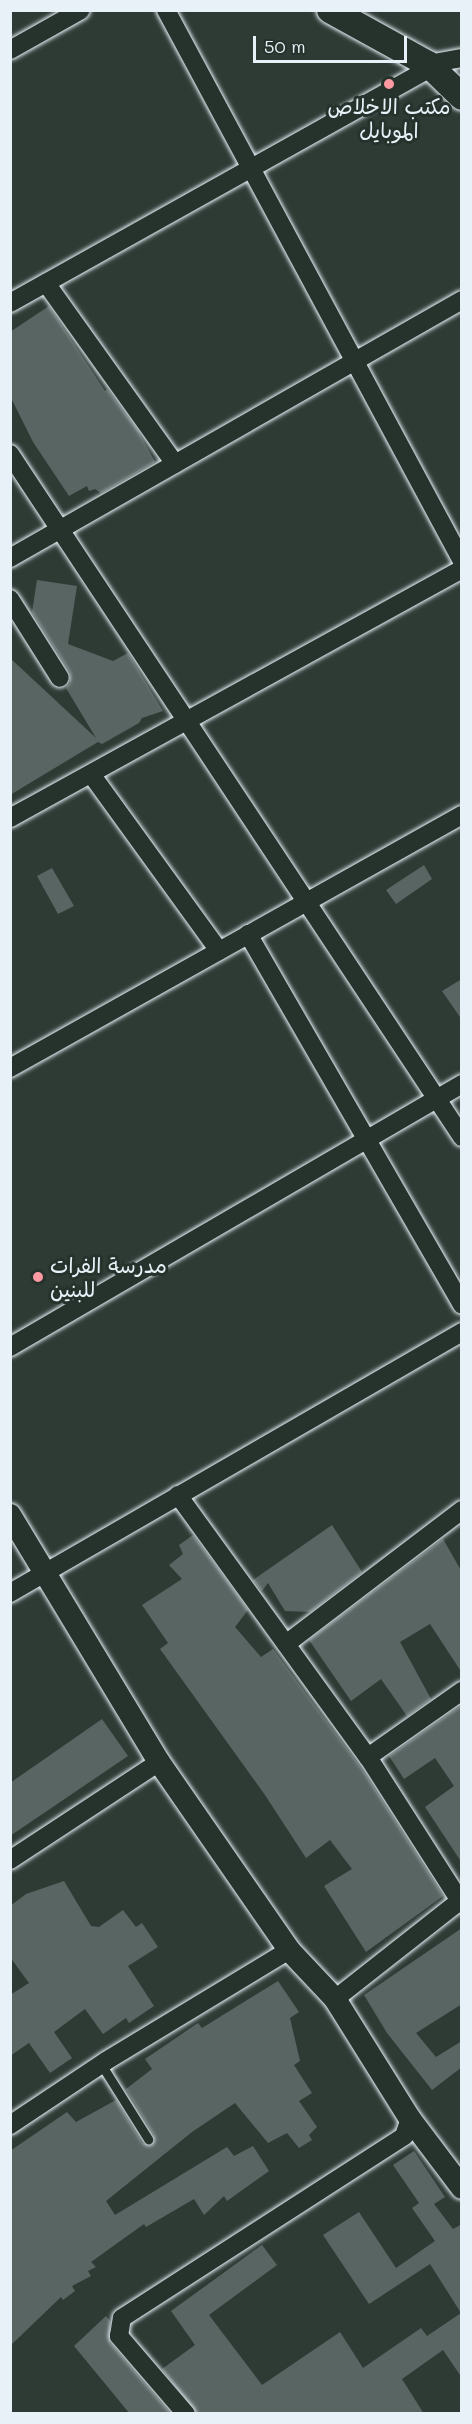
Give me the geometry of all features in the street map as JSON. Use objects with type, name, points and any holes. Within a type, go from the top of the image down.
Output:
[{"type":"main road","points":[[330,10],[430,66],[462,98]]},
{"type":"street","points":[[10,50],[81,10]]},
{"type":"street","points":[[165,10],[462,561]]},
{"type":"street","points":[[10,303],[430,66],[462,58]]},
{"type":"street","points":[[46,283],[175,464]]},
{"type":"street","points":[[10,558],[462,300]]},
{"type":"street","points":[[10,454],[462,1137]]},
{"type":"street","points":[[10,818],[462,569]]},
{"type":"street","points":[[10,599],[60,678]]},
{"type":"street","points":[[91,774],[219,951]]},
{"type":"street","points":[[10,1068],[462,814]]},
{"type":"street","points":[[248,934],[462,1305]]},
{"type":"street","points":[[10,1347],[462,1084]]},
{"type":"street","points":[[10,1593],[462,1332]]},
{"type":"street","points":[[178,1495],[368,1757],[461,1901],[334,1999]]},
{"type":"street","points":[[286,1644],[462,1510]]},
{"type":"street","points":[[10,1515],[159,1761],[289,1950],[334,1999],[410,2119],[462,2188]]},
{"type":"street","points":[[368,1757],[462,1691]]},
{"type":"street","points":[[10,1860],[159,1761]]},
{"type":"street","points":[[10,2125],[101,2064],[289,1950]]},
{"type":"street","points":[[186,2414],[118,2336],[122,2318],[404,2136],[410,2119]]},
{"type":"lane","points":[[101,2064],[148,2139]]},
{"type":"building","points":[[49,306],[105,391],[107,389],[137,429],[155,462],[101,493],[95,489],[89,491],[87,486],[69,496],[33,442],[10,396],[10,332]]},
{"type":"building","points":[[37,580],[77,586],[68,644],[113,661],[128,653],[163,711],[142,718],[139,723],[102,744],[98,742],[10,795],[10,658],[96,738],[66,688],[70,683],[70,672],[32,612]]},
{"type":"building","points":[[424,865],[432,879],[396,904],[386,890]]},
{"type":"building","points":[[52,868],[74,906],[58,914],[37,876]]},
{"type":"building","points":[[462,979],[462,1020],[442,991]]},
{"type":"building","points":[[332,1525],[362,1572],[310,1612],[285,1611],[268,1583],[262,1591],[253,1580]]},
{"type":"building","points":[[193,1535],[248,1610],[235,1627],[261,1657],[273,1649],[364,1772],[443,1896],[366,1952],[324,1886],[352,1869],[330,1840],[306,1858],[265,1795],[160,1649],[168,1643],[142,1605],[182,1579],[169,1565],[183,1554],[179,1545]]},
{"type":"building","points":[[443,1539],[462,1572],[462,1673],[430,1624],[400,1642],[431,1699],[407,1716],[381,1679],[351,1701],[309,1640]]},
{"type":"building","points":[[462,1705],[462,1863],[425,1807],[454,1786],[435,1758],[404,1779],[389,1756]]},
{"type":"building","points":[[102,1719],[128,1756],[10,1836],[10,1783]]},
{"type":"building","points":[[64,1881],[91,1926],[99,1927],[123,1910],[136,1927],[142,1923],[158,1947],[128,1966],[154,2006],[129,2023],[126,2018],[103,2034],[85,2009],[54,2032],[72,2058],[50,2073],[29,2043],[10,2056],[10,1995],[29,1983],[10,1957],[10,1906],[26,1894]]},
{"type":"building","points":[[462,1928],[462,2004],[416,2033],[436,2057],[462,2041],[462,2067],[432,2090],[387,2033],[364,1995]]},
{"type":"building","points":[[278,1981],[299,2012],[290,2018],[300,2061],[294,2065],[312,2093],[299,2101],[317,2127],[309,2135],[312,2140],[299,2148],[287,2133],[268,2143],[235,2103],[192,2132],[106,2201],[115,2215],[227,2147],[234,2156],[253,2146],[269,2171],[227,2201],[224,2196],[204,2215],[194,2199],[146,2227],[144,2224],[91,2262],[96,2267],[88,2271],[91,2276],[72,2286],[75,2291],[63,2300],[61,2297],[10,2346],[10,2151],[67,2112],[76,2122],[116,2100],[142,2143],[151,2145],[154,2135],[126,2089],[152,2069],[145,2059],[198,2023],[202,2028]]},
{"type":"building","points":[[414,2151],[445,2197],[434,2204],[453,2229],[462,2224],[462,2378],[443,2350],[402,2379],[424,2414],[197,2414],[162,2369],[195,2345],[171,2311],[262,2245],[277,2265],[209,2315],[262,2385],[340,2332],[363,2368],[421,2328],[427,2336],[461,2313],[430,2264],[369,2304],[323,2235],[359,2212],[396,2268],[435,2241],[412,2208],[419,2203],[393,2165]]},
{"type":"building","points":[[106,2316],[110,2321],[110,2343],[171,2414],[130,2414],[74,2346]]},
{"type":"place","name":"مكتب الاخلاص الموبايل","points":[[389,84]]},
{"type":"place","name":"مدرسة الفرات للبنين","points":[[38,1277]]}]
